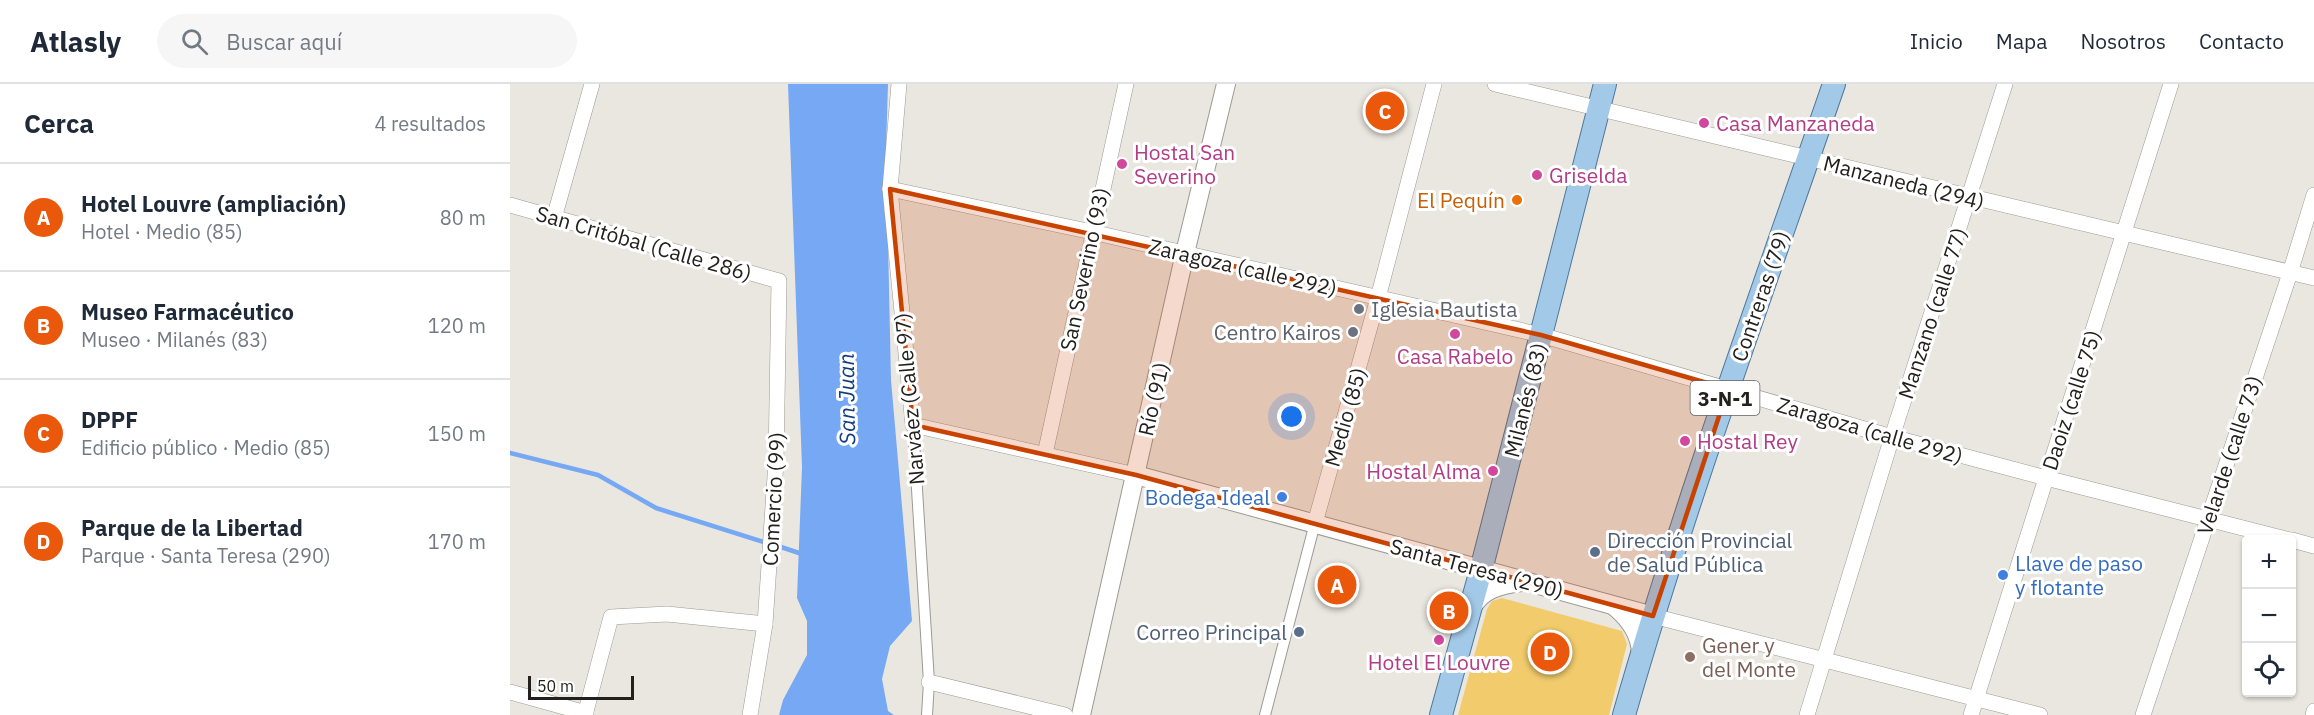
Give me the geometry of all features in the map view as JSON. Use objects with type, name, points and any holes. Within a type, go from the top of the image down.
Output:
[{"type":"main road","name":"Milanés (83)","points":[[1442,715],[1605,84]]},
{"type":"main road","name":"Contreras (79)","points":[[1624,715],[1653,616],[1728,389],[1834,84]]},
{"type":"street","points":[[554,218],[592,84]]},
{"type":"street","name":"Narváez (Calle 97)","points":[[899,84],[890,189],[913,425],[929,682],[927,715]]},
{"type":"street","name":"San Severino (93)","points":[[1045,454],[1126,84]]},
{"type":"street","name":"Río (91)","points":[[1080,715],[1185,253],[1226,84]]},
{"type":"street","name":"Medio (85)","points":[[1265,715],[1434,84]]},
{"type":"street","name":"Manzaneda (294)","points":[[1495,84],[2314,278]]},
{"type":"street","name":"Manzano (calle 77)","points":[[1807,715],[1892,437],[2005,84]]},
{"type":"street","name":"Daoiz (calle 75)","points":[[1971,715],[2172,84]]},
{"type":"street","name":"Zaragoza (calle 292)","points":[[890,189],[1092,232],[1541,335],[1892,437],[2270,535]]},
{"type":"street","name":"Velarde (calle 73)","points":[[2143,715],[2314,195]]},
{"type":"street","name":"San Critóbal (Calle 286)","points":[[510,205],[779,281]]},
{"type":"street","name":"Comercio (99)","points":[[750,715],[765,624],[776,462],[779,281]]},
{"type":"street","name":"Santa Teresa (290)","points":[[913,425],[1136,475],[1653,616],[2040,715]]},
{"type":"street","name":"Zaragoza (calle 292)","points":[[2296,542],[2314,546]]},
{"type":"street","points":[[1469,611],[1475,601],[1487,590],[1525,582]]},
{"type":"street","points":[[1613,605],[1630,621],[1636,631],[1640,640],[1641,655]]},
{"type":"street","points":[[510,692],[585,714],[611,617],[667,614],[765,624]]},
{"type":"street","points":[[929,682],[1065,715]]},
{"type":"street","points":[[2313,715],[2314,711]]},
{"type":"highlighted area","points":[[890,189],[1541,335],[1728,389],[1653,616],[1136,475],[913,425]]},
{"type":"shaded area","points":[[1502,598],[1622,631],[1627,644],[1609,715],[1458,715],[1487,609],[1492,601]]},
{"type":"water","name":"San Juan","points":[[788,84],[888,84],[886,149],[891,380],[912,621],[890,646],[882,679],[888,711],[894,715],[779,715],[783,700],[807,655],[807,621],[797,598],[802,467]]},
{"type":"waterway","points":[[510,453],[598,475],[656,508],[767,543]]},
{"type":"waterway","points":[[775,545],[799,553]]},
{"type":"place","name":"DPPF","points":[[1385,111]]},
{"type":"place","name":"Casa Manzaneda","points":[[1704,123]]},
{"type":"place","name":"Hostal San Severino","points":[[1122,164]]},
{"type":"place","name":"Griselda","points":[[1537,175]]},
{"type":"place","name":"El Pequín","points":[[1517,200]]},
{"type":"place","name":"Iglesia Bautista","points":[[1359,309]]},
{"type":"place","name":"Centro Kairos","points":[[1353,332]]},
{"type":"place","name":"Casa Rabelo","points":[[1455,334]]},
{"type":"place","name":"Hostal Rey","points":[[1685,441]]},
{"type":"place","name":"Hostal Alma","points":[[1493,471]]},
{"type":"place","name":"Bodega Ideal","points":[[1282,497]]},
{"type":"place","name":"Dirección Provincial de Salud Pública","points":[[1595,552]]},
{"type":"place","name":"Llave de paso y flotante","points":[[2003,575]]},
{"type":"place","name":"Hotel Louvre (ampliación)","points":[[1337,585]]},
{"type":"place","name":"Museo Farmacéutico","points":[[1449,611]]},
{"type":"place","name":"Correo Principal","points":[[1299,632]]},
{"type":"place","name":"Hotel El Louvre","points":[[1439,640]]},
{"type":"place","name":"Parque de la Libertad","points":[[1550,652]]},
{"type":"place","name":"Gener y del Monte","points":[[1690,657]]}]
